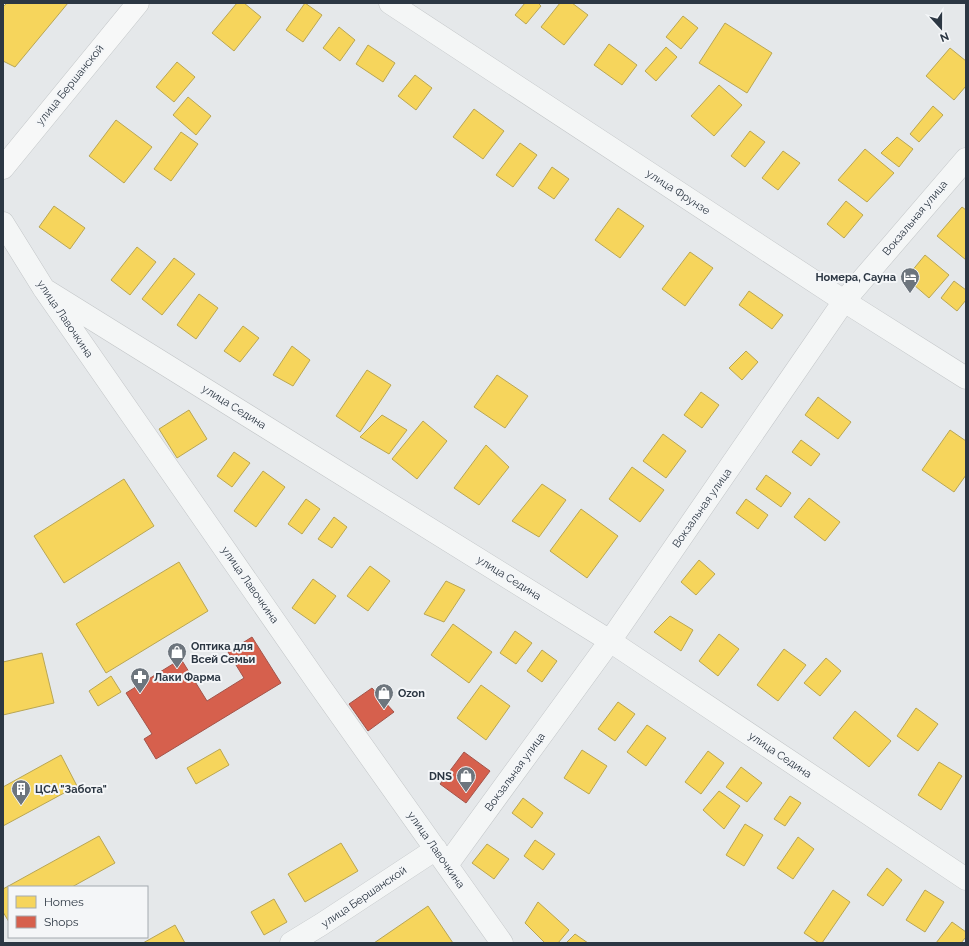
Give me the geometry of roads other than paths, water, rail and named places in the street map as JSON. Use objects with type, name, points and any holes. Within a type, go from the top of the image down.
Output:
[{"type":"street","name":"улица Бершанской","points":[[3,168],[138,3]]},
{"type":"street","name":"улица Фрунзе","points":[[390,3],[844,301],[966,378]]},
{"type":"street","name":"Вокзальная улица","points":[[442,857],[610,641],[844,301],[966,158]]},
{"type":"street","name":"улица Лавочкина","points":[[3,223],[44,290],[317,682],[502,943]]},
{"type":"street","name":"улица Седина","points":[[44,290],[610,641],[966,879]]},
{"type":"street","name":"улица Бершанской","points":[[291,943],[442,857]]},
{"type":"place","name":"Номера, Сауна","points":[[910,294]]},
{"type":"place","name":"Оптика для Всей Семьи","points":[[177,669]]},
{"type":"place","name":"Лаки Фарма","points":[[140,694]]},
{"type":"place","name":"Ozon","points":[[384,710]]},
{"type":"place","name":"DNS","points":[[466,793]]},
{"type":"place","name":"ЦСА \"Забота\"","points":[[21,806]]}]
